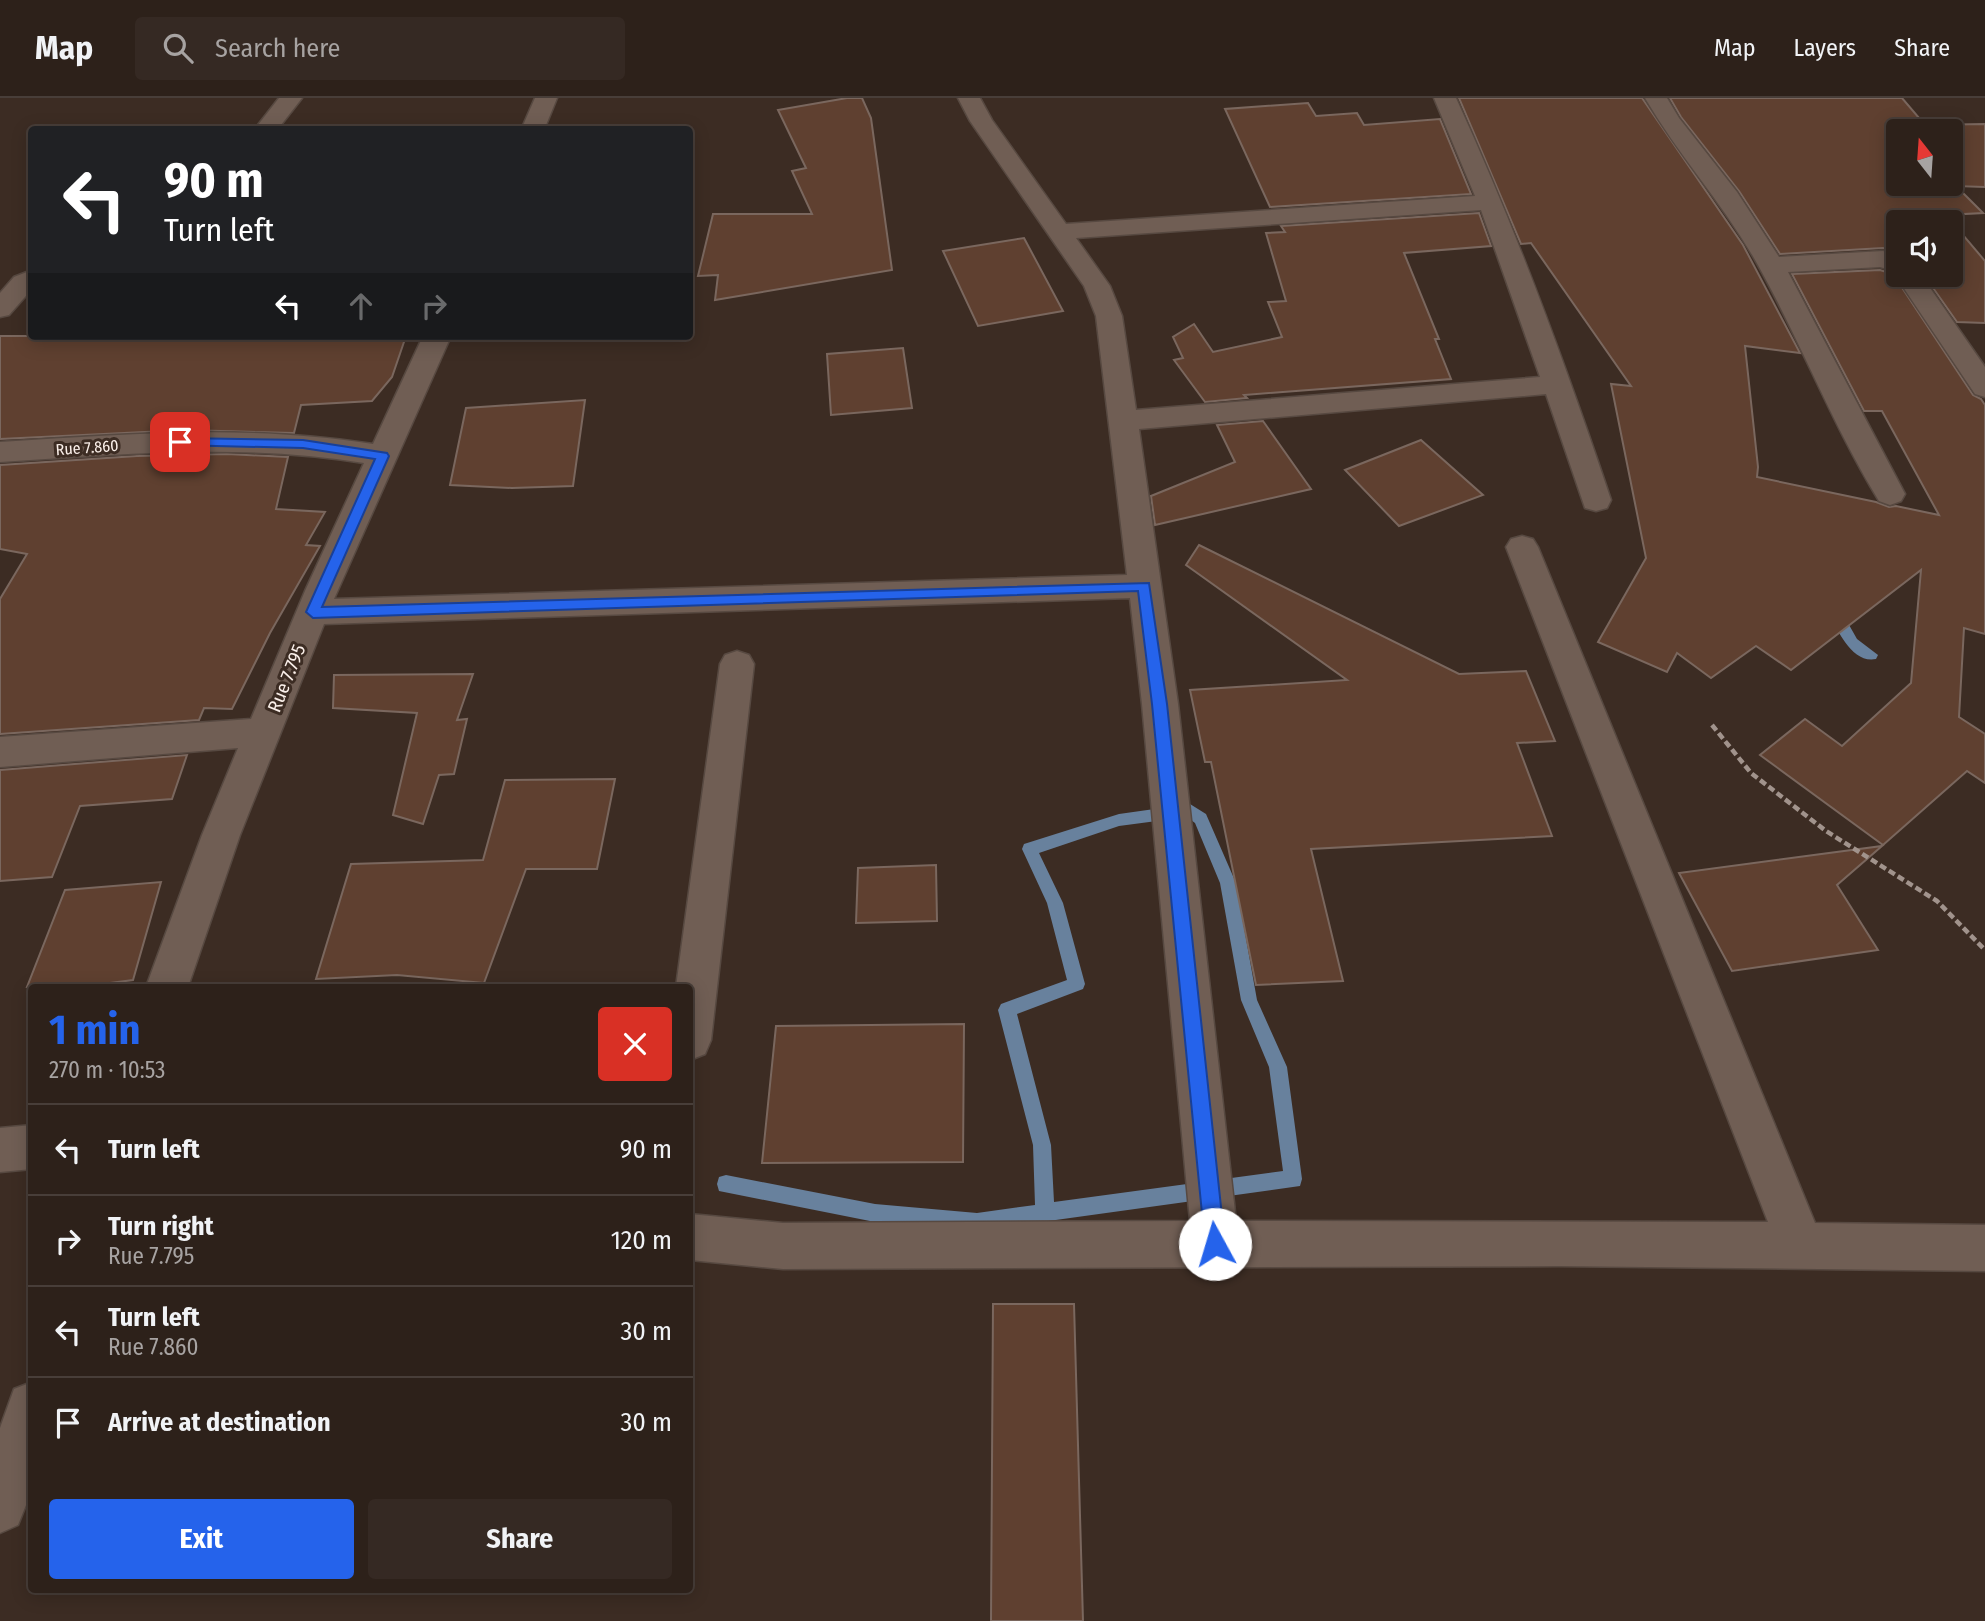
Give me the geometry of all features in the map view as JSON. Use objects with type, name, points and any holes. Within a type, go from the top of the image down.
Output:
[{"type":"street","points":[[268,126],[291,98]]},
{"type":"street","points":[[534,126],[546,98]]},
{"type":"street","points":[[969,98],[981,121],[1097,286],[1109,316],[1161,718],[1215,1244]]},
{"type":"street","points":[[1445,98],[1491,202],[1558,384],[1596,500]]},
{"type":"street","points":[[1656,98],[1669,120],[1728,197],[1771,265],[1890,494]]},
{"type":"street","points":[[1059,232],[1491,202]]},
{"type":"street","points":[[1771,265],[1886,260]]},
{"type":"street","points":[[0,309],[22,281]]},
{"type":"street","points":[[1916,287],[1985,388]]},
{"type":"street","name":"Rue 7.795","points":[[168,984],[221,835],[313,612],[435,340]]},
{"type":"street","points":[[1123,421],[1558,384]]},
{"type":"street","name":"Rue 7.860","points":[[0,452],[159,442],[244,442],[303,444],[383,456]]},
{"type":"street","points":[[1522,547],[1801,1245]]},
{"type":"street","points":[[313,612],[1144,586]]},
{"type":"street","points":[[693,1016],[737,664]]},
{"type":"street","points":[[0,752],[264,732]]},
{"type":"street","points":[[0,1150],[28,1147]]},
{"type":"street","points":[[693,1237],[783,1246],[1215,1244],[1985,1248]]},
{"type":"street","points":[[0,1507],[28,1420]]},
{"type":"path","points":[[1712,725],[1751,773],[1826,831],[1937,901],[1985,950]]},
{"type":"building","points":[[847,98],[862,98],[871,118],[892,270],[715,300],[718,275],[698,276],[713,214],[812,214],[792,171],[806,168],[778,110]]},
{"type":"building","points":[[1459,98],[1642,98],[1743,245],[1800,353],[1745,346],[1757,477],[1889,507],[1939,515],[1882,411],[1864,411],[1792,274],[1880,270],[1886,272],[1886,287],[1902,287],[1973,395],[1985,405],[1985,634],[1964,628],[1959,717],[1985,734],[1985,783],[1967,771],[1883,845],[1760,755],[1805,719],[1842,746],[1911,683],[1921,570],[1791,670],[1756,646],[1711,678],[1677,653],[1667,672],[1598,642],[1646,558],[1611,384],[1631,386],[1531,243],[1521,244]]},
{"type":"building","points":[[1670,98],[1902,98],[1920,119],[1886,119],[1886,196],[1964,194],[1983,213],[1963,214],[1963,210],[1886,210],[1886,249],[1780,254],[1739,191],[1681,117]]},
{"type":"building","points":[[1308,103],[1316,116],[1357,113],[1364,125],[1440,119],[1471,194],[1270,207],[1225,109]]},
{"type":"building","points":[[1964,124],[1985,124],[1985,187],[1964,186]]},
{"type":"building","points":[[1479,213],[1491,246],[1404,253],[1439,339],[1435,339],[1451,379],[1244,395],[1247,398],[1205,402],[1174,360],[1183,358],[1173,337],[1194,324],[1213,352],[1282,337],[1268,302],[1286,301],[1266,233],[1285,232],[1281,226]]},
{"type":"building","points":[[1963,235],[1985,261],[1985,323],[1957,322],[1932,287],[1963,287]]},
{"type":"building","points":[[1024,238],[1063,311],[978,326],[943,251]]},
{"type":"building","points":[[0,336],[28,336],[28,340],[405,340],[392,377],[372,401],[301,405],[294,433],[186,430],[0,439]]},
{"type":"building","points":[[903,348],[912,408],[831,415],[827,354]]},
{"type":"building","points":[[585,400],[573,486],[512,488],[450,485],[466,408]]},
{"type":"building","points":[[1263,421],[1311,489],[1155,525],[1151,496],[1235,462],[1217,425]]},
{"type":"building","points":[[1421,440],[1483,495],[1399,526],[1345,470]]},
{"type":"building","points":[[227,454],[288,457],[276,509],[325,512],[306,545],[320,546],[270,633],[232,709],[204,708],[199,720],[0,734],[0,599],[27,554],[0,549],[0,465],[137,456]]},
{"type":"building","points":[[1199,545],[1459,674],[1526,671],[1555,741],[1517,743],[1552,836],[1311,849],[1343,981],[1256,985],[1211,762],[1205,762],[1190,690],[1347,680],[1186,565]]},
{"type":"building","points":[[473,674],[457,720],[467,719],[454,774],[439,775],[423,824],[393,815],[417,713],[333,708],[334,675]]},
{"type":"building","points":[[187,755],[172,799],[80,806],[52,877],[0,881],[0,770]]},
{"type":"building","points":[[615,779],[597,869],[526,869],[484,983],[397,975],[316,979],[351,864],[483,860],[505,780]]},
{"type":"building","points":[[1882,846],[1837,885],[1878,950],[1732,971],[1679,873]]},
{"type":"building","points":[[936,865],[937,921],[856,923],[858,868]]},
{"type":"building","points":[[161,882],[133,980],[102,984],[28,984],[65,890]]},
{"type":"building","points":[[964,1024],[963,1162],[762,1163],[776,1026]]},
{"type":"building","points":[[993,1304],[1074,1304],[1083,1621],[991,1621]]},
{"type":"waterway","points":[[1835,613],[1852,643],[1871,655]]},
{"type":"waterway","points":[[1190,810],[1201,819],[1228,883],[1249,1000],[1278,1067],[1293,1179],[1045,1213],[1042,1145],[1007,1010],[1077,984],[1055,903],[1030,849],[1119,820],[1190,810]]},
{"type":"waterway","points":[[726,1184],[875,1213],[977,1222],[1045,1213]]},
{"type":"route","points":[[180,442],[303,444],[383,456],[313,612],[1144,586],[1160,704],[1215,1244]]}]
